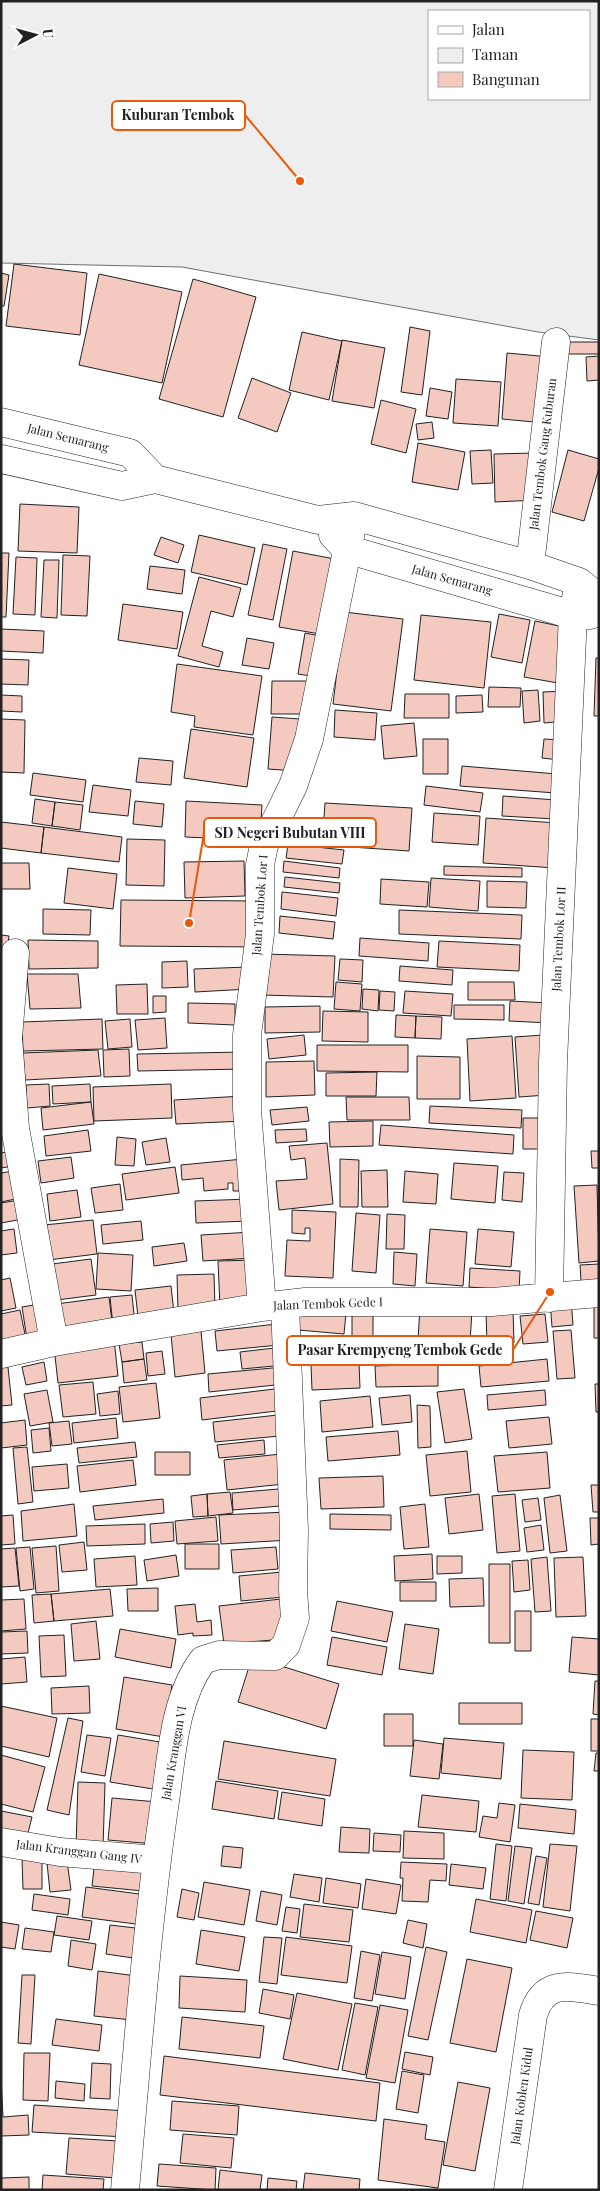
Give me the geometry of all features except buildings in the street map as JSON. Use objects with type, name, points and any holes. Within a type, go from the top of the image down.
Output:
[{"type":"street","name":"Jalan Tembok Gang Kuburan","points":[[530,565],[556,342]]},
{"type":"street","name":"Jalan Semarang","points":[[1,422],[130,453],[155,479]]},
{"type":"street","points":[[1,459],[122,486],[155,479],[318,520],[354,516],[530,565],[589,590]]},
{"type":"street","name":"Jalan Tembok Lor I","points":[[274,1306],[247,1109],[247,1035],[260,934],[260,865],[264,845],[293,786],[309,739],[354,516]]},
{"type":"street","name":"Jalan Semarang","points":[[318,520],[346,549],[586,615]]},
{"type":"street","name":"Jalan Tembok Lor II","points":[[549,1298],[553,1062],[589,590]]},
{"type":"street","points":[[15,953],[8,1038],[15,1128],[54,1342]]},
{"type":"street","name":"Jalan Tembok Gede I","points":[[1,1354],[54,1342],[274,1306],[354,1301],[492,1302],[599,1293]]},
{"type":"street","name":"Jalan Kranggan VI","points":[[125,2190],[156,1860],[182,1701],[203,1660],[219,1655],[275,1656],[286,1645],[295,1618],[293,1590],[294,1520],[274,1306]]},
{"type":"street","name":"Jalan Kranggan Gang IV","points":[[1,1842],[60,1852],[156,1860]]},
{"type":"street","name":"Jalan Koblen Kidul","points":[[508,2190],[533,2015],[537,2003],[544,1994],[560,1987],[568,1986],[599,1991]]},
{"type":"green space","points":[[1,1],[599,1],[599,340],[538,332],[182,267],[1,263]]},
{"type":"place","name":"Kuburan Tembok","points":[[300,181]]},
{"type":"place","name":"SD Negeri Bubutan VIII","points":[[189,923]]},
{"type":"place","name":"Pasar Krempyeng Tembok Gede","points":[[550,1292]]}]
